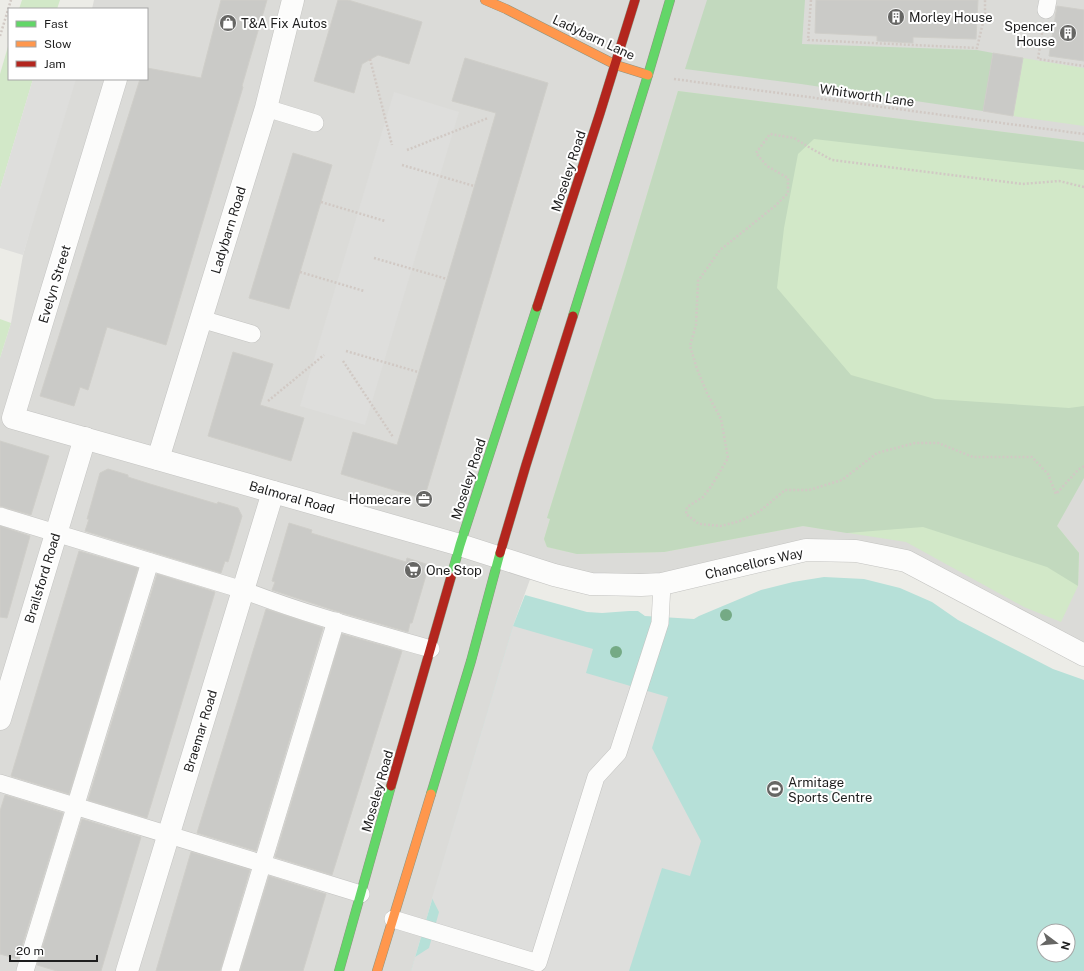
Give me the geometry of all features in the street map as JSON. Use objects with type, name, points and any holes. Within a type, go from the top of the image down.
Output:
[{"type":"main road","name":"Ladybarn Lane","points":[[485,0],[506,9],[616,65],[648,75]]},
{"type":"main road","name":"Moseley Road","points":[[339,971],[460,545],[616,65],[635,0]]},
{"type":"main road","points":[[377,971],[471,661],[526,465],[670,0]]},
{"type":"street","name":"Ladybarn Road","points":[[158,459],[266,108],[293,0]]},
{"type":"street","name":"Evelyn Street","points":[[85,438],[13,418],[116,80]]},
{"type":"street","name":"Balmoral Road","points":[[85,438],[460,545],[499,558]]},
{"type":"street","name":"Brailsford Road","points":[[0,718],[85,438]]},
{"type":"street","name":"Braemar Road","points":[[128,971],[273,492]]},
{"type":"street","name":"Chancellors Way","points":[[499,558],[554,575],[591,584],[641,585],[662,584],[806,550],[856,551],[906,561],[1084,655]]},
{"type":"lane","points":[[266,108],[315,123]]},
{"type":"lane","points":[[201,319],[252,334]]},
{"type":"lane","points":[[0,516],[430,649]]},
{"type":"lane","points":[[25,971],[150,562]]},
{"type":"lane","points":[[393,919],[538,963],[596,777],[618,753],[660,623],[662,584]]},
{"type":"lane","points":[[230,971],[336,621]]},
{"type":"lane","points":[[0,783],[361,894]]},
{"type":"path","points":[[811,0],[808,40],[977,48],[985,14],[985,0]]},
{"type":"path","points":[[0,36],[8,10]]},
{"type":"path","points":[[1042,30],[1038,59],[1084,66]]},
{"type":"path","points":[[370,59],[392,145]]},
{"type":"path","name":"Whitworth Lane","points":[[648,75],[1084,134]]},
{"type":"path","points":[[406,150],[488,118]]},
{"type":"path","points":[[1084,187],[1059,181],[1022,184],[832,160],[794,138],[770,134],[756,153],[767,166],[788,178],[788,192],[775,206],[720,250],[698,281],[696,326],[690,346],[697,369],[707,393],[722,420],[728,458],[703,497],[687,507],[686,514],[700,524],[721,526],[740,521],[760,511],[784,490],[809,490],[842,480],[877,453],[915,442],[938,443],[973,457],[1032,457],[1048,474],[1056,494],[1078,470],[1084,466]]},
{"type":"path","points":[[402,165],[474,186]]},
{"type":"path","points":[[321,202],[385,221]]},
{"type":"path","points":[[374,258],[447,279]]},
{"type":"path","points":[[300,272],[364,291]]},
{"type":"path","points":[[346,350],[418,372]]},
{"type":"path","points":[[268,401],[324,355]]},
{"type":"path","points":[[343,361],[393,437]]},
{"type":"shaded area","points":[[94,0],[1084,0],[1084,654],[911,567],[826,554],[674,584],[532,574],[513,626],[411,971],[0,971],[0,358],[11,323],[23,255],[72,80],[148,80],[148,8],[92,8]]},
{"type":"shaded area","points":[[33,80],[76,80],[23,255],[0,248],[0,189]]},
{"type":"shaded area","points":[[394,92],[459,112],[365,425],[300,406]]},
{"type":"shaded area","name":"Armitage Sports Centre","points":[[824,577],[864,579],[900,588],[932,602],[958,620],[1053,669],[1084,680],[1084,971],[411,971],[513,626],[525,595],[587,612],[602,613],[638,611],[645,616],[694,619],[761,590],[793,582]]},
{"type":"shaded area","points":[[513,626],[593,649],[586,673],[668,697],[652,748],[701,841],[690,876],[662,868],[629,971],[411,971],[415,957],[429,948],[439,912],[432,898]]},
{"type":"green space","points":[[22,0],[60,0],[57,8],[19,8]]},
{"type":"green space","points":[[707,0],[805,0],[802,44],[977,50],[993,53],[983,111],[801,84],[685,69]]},
{"type":"green space","points":[[8,46],[8,80],[33,80],[0,189],[0,74]]},
{"type":"green space","points":[[1023,58],[1084,68],[1084,126],[1013,116]]},
{"type":"green space","points":[[678,91],[1084,142],[1084,475],[1081,477],[1057,526],[1079,553],[1078,586],[1061,622],[1024,607],[906,542],[803,526],[664,552],[577,554],[547,547],[544,539],[550,519],[547,518]]},
{"type":"green space","points":[[678,91],[1084,142],[1084,170],[814,139],[798,154],[784,228],[777,288],[851,375],[935,399],[1069,408],[1084,406],[1084,478],[1057,526],[1079,553],[1078,586],[1047,567],[923,527],[847,533],[803,526],[664,552],[577,554],[547,547],[544,539],[550,519],[547,518]]},
{"type":"green space","points":[[0,319],[11,323],[0,358]]},
{"type":"building","points":[[221,0],[267,0],[242,86],[243,87],[166,345],[107,327],[88,390],[80,387],[74,406],[40,396],[140,80],[148,80],[148,68],[201,78]]},
{"type":"building","points":[[338,0],[348,0],[422,22],[409,64],[378,55],[362,64],[354,93],[314,81]]},
{"type":"building","name":"Morley House","points":[[816,0],[978,0],[976,39],[913,37],[913,43],[877,41],[877,36],[815,33]]},
{"type":"building","name":"Spencer House","points":[[1057,6],[1084,10],[1084,61],[1049,56]]},
{"type":"building","points":[[993,53],[1023,58],[1013,116],[983,111]]},
{"type":"building","points":[[465,58],[548,83],[424,499],[341,474],[353,432],[397,445],[447,279],[496,113],[452,101]]},
{"type":"building","points":[[293,153],[332,165],[289,309],[249,298]]},
{"type":"building","points":[[233,352],[273,364],[260,405],[304,418],[291,461],[208,436]]},
{"type":"building","points":[[0,441],[49,456],[31,515],[0,506]]},
{"type":"building","points":[[108,469],[150,484],[217,504],[218,502],[238,508],[242,516],[228,562],[225,561],[221,573],[85,531],[100,473]]},
{"type":"building","points":[[289,523],[312,530],[311,533],[406,562],[407,558],[429,565],[408,632],[272,590],[275,582],[272,581]]},
{"type":"building","points":[[0,526],[30,536],[7,618],[0,617]]},
{"type":"building","points":[[79,551],[138,568],[69,794],[11,776]]},
{"type":"building","points":[[157,574],[215,592],[147,818],[88,800]]},
{"type":"building","points":[[266,609],[323,628],[256,851],[197,833]]},
{"type":"building","points":[[342,634],[402,651],[332,875],[275,857]]},
{"type":"building","points":[[5,795],[63,813],[18,959],[0,954],[0,811]]},
{"type":"building","points":[[82,819],[141,837],[101,971],[57,971],[37,965]]},
{"type":"building","points":[[191,852],[250,870],[220,971],[156,971]]},
{"type":"building","points":[[269,876],[326,894],[303,971],[240,971]]},
{"type":"traffic: fast","points":[[573,316],[670,0]]},
{"type":"traffic: fast","points":[[451,577],[537,307]]},
{"type":"traffic: fast","points":[[431,794],[471,661],[500,553]]},
{"type":"traffic: fast","points":[[339,971],[391,786]]},
{"type":"traffic: slow","points":[[485,0],[506,9],[616,65],[648,75]]},
{"type":"traffic: slow","points":[[377,971],[431,794]]},
{"type":"traffic: jam","points":[[537,307],[635,0]]},
{"type":"traffic: jam","points":[[500,553],[573,316]]},
{"type":"traffic: jam","points":[[391,786],[451,577]]},
{"type":"place","name":"Morley House","points":[[896,17]]},
{"type":"place","name":"T&A Fix Autos","points":[[228,23]]},
{"type":"place","name":"Spencer House","points":[[1068,33]]},
{"type":"place","name":"Homecare","points":[[424,499]]},
{"type":"place","name":"One Stop","points":[[413,570]]},
{"type":"place","name":"Armitage Sports Centre","points":[[775,789]]}]
